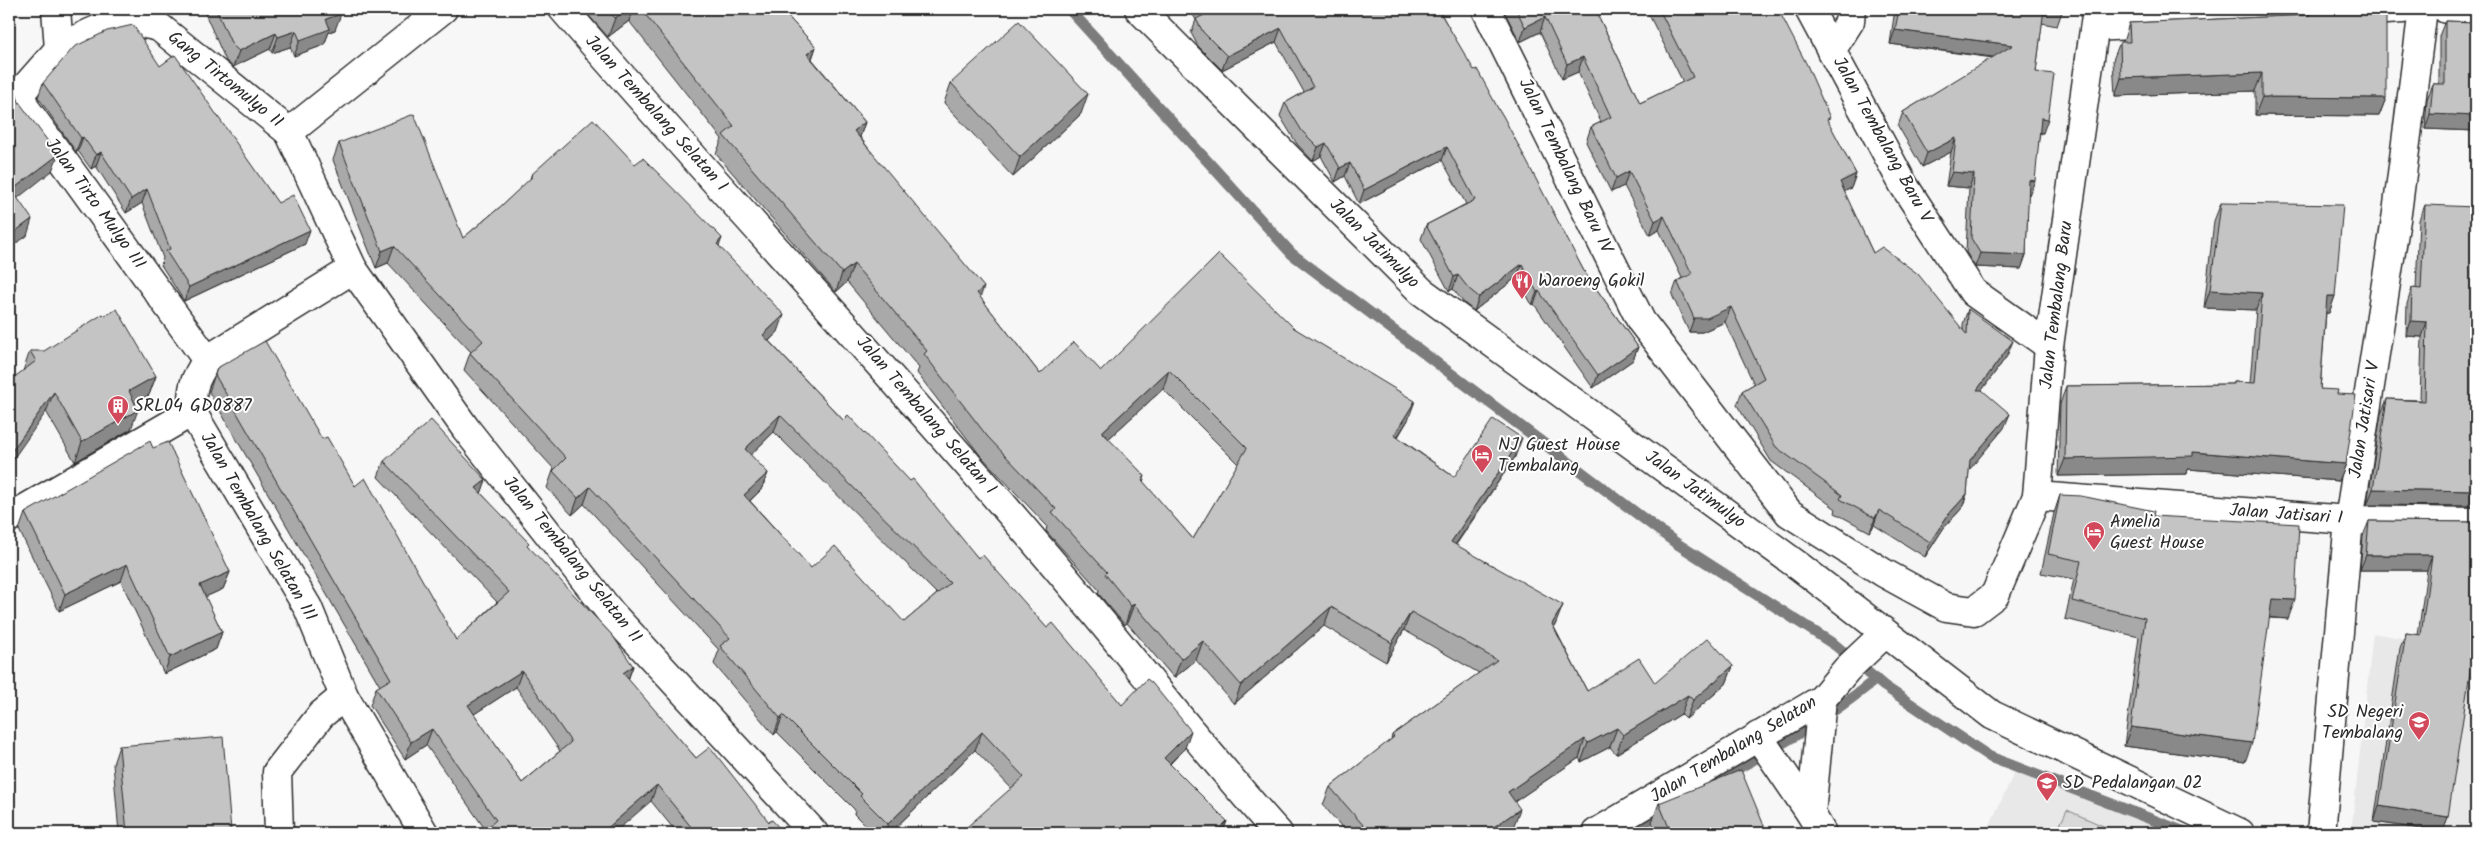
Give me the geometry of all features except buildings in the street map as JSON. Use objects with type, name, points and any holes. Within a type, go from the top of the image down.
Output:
[{"type":"street","points":[[56,9],[59,49]]},
{"type":"street","points":[[289,132],[443,9]]},
{"type":"street","name":"Jalan Tembalang Selatan I","points":[[563,9],[653,113],[865,346],[1028,533],[1226,776],[1278,833]]},
{"type":"street","name":"Jalan Jatimulyo","points":[[1139,9],[1421,290],[1800,567],[1879,639],[1992,715],[2240,833]]},
{"type":"street","name":"Jalan Tembalang Baru IV","points":[[1486,9],[1641,322],[1789,513],[1884,572],[1946,607],[1974,611],[1995,595]]},
{"type":"street","name":"Jalan Tembalang Baru V","points":[[1809,9],[1903,184],[1973,292],[2049,346]]},
{"type":"street","points":[[1831,50],[1850,22],[1851,9]]},
{"type":"street","points":[[2096,18],[2403,9]]},
{"type":"street","name":"Jalan Jatisari V","points":[[2321,833],[2349,520],[2397,213],[2423,9]]},
{"type":"street","points":[[2446,9],[2476,10]]},
{"type":"street","name":"Jalan Tembalang Baru","points":[[1995,595],[2037,496],[2049,346],[2096,18]]},
{"type":"street","name":"Gang Tirtomulyo II","points":[[59,49],[95,30],[116,23],[138,22],[160,27],[289,132]]},
{"type":"street","name":"Jalan Tirto Mulyo III","points":[[59,49],[22,91],[22,98],[26,109],[90,194],[207,360]]},
{"type":"street","name":"Jalan Tembalang Selatan II","points":[[289,132],[353,269],[466,429],[611,613],[814,833]]},
{"type":"street","points":[[207,360],[353,269]]},
{"type":"street","name":"Jalan Tembalang Selatan III","points":[[207,360],[195,378],[192,412],[308,608],[344,696],[424,833]]},
{"type":"street","points":[[9,518],[192,412]]},
{"type":"street","name":"Jalan Jatisari I","points":[[2037,496],[2349,520],[2476,522]]},
{"type":"street","name":"Jalan Tembalang Selatan","points":[[1596,833],[1822,699],[1847,670],[1879,639]]},
{"type":"street","points":[[279,833],[278,772],[321,715],[344,696]]},
{"type":"street","points":[[1817,823],[1822,699]]},
{"type":"street","points":[[1758,736],[1817,823]]},
{"type":"shaded area","name":"SD Negeri Tembalang","points":[[2476,579],[2476,833],[2351,833],[2373,633],[2456,648]]},
{"type":"shaded area","name":"SD Pedalangan 02","points":[[2015,771],[2174,833],[1986,833]]},
{"type":"shaded area","points":[[2067,810],[2119,833],[2056,833]]},
{"type":"waterway","points":[[1069,9],[1292,254],[1676,543],[1835,645],[1884,686],[1990,757],[2187,833]]},
{"type":"waterway","points":[[1704,787],[1814,724],[1876,679]]},
{"type":"waterway","points":[[1631,833],[1666,807]]},
{"type":"place","name":"Waroeng Gokil","points":[[1522,300]]},
{"type":"place","name":"SRL04 GD0887","points":[[118,425]]},
{"type":"place","name":"NJ Guest House Tembalang","points":[[1482,474]]},
{"type":"place","name":"Amelia Guest House","points":[[2094,551]]},
{"type":"place","name":"SD Negeri Tembalang","points":[[2419,741]]},
{"type":"place","name":"SD Pedalangan 02","points":[[2047,802]]}]
